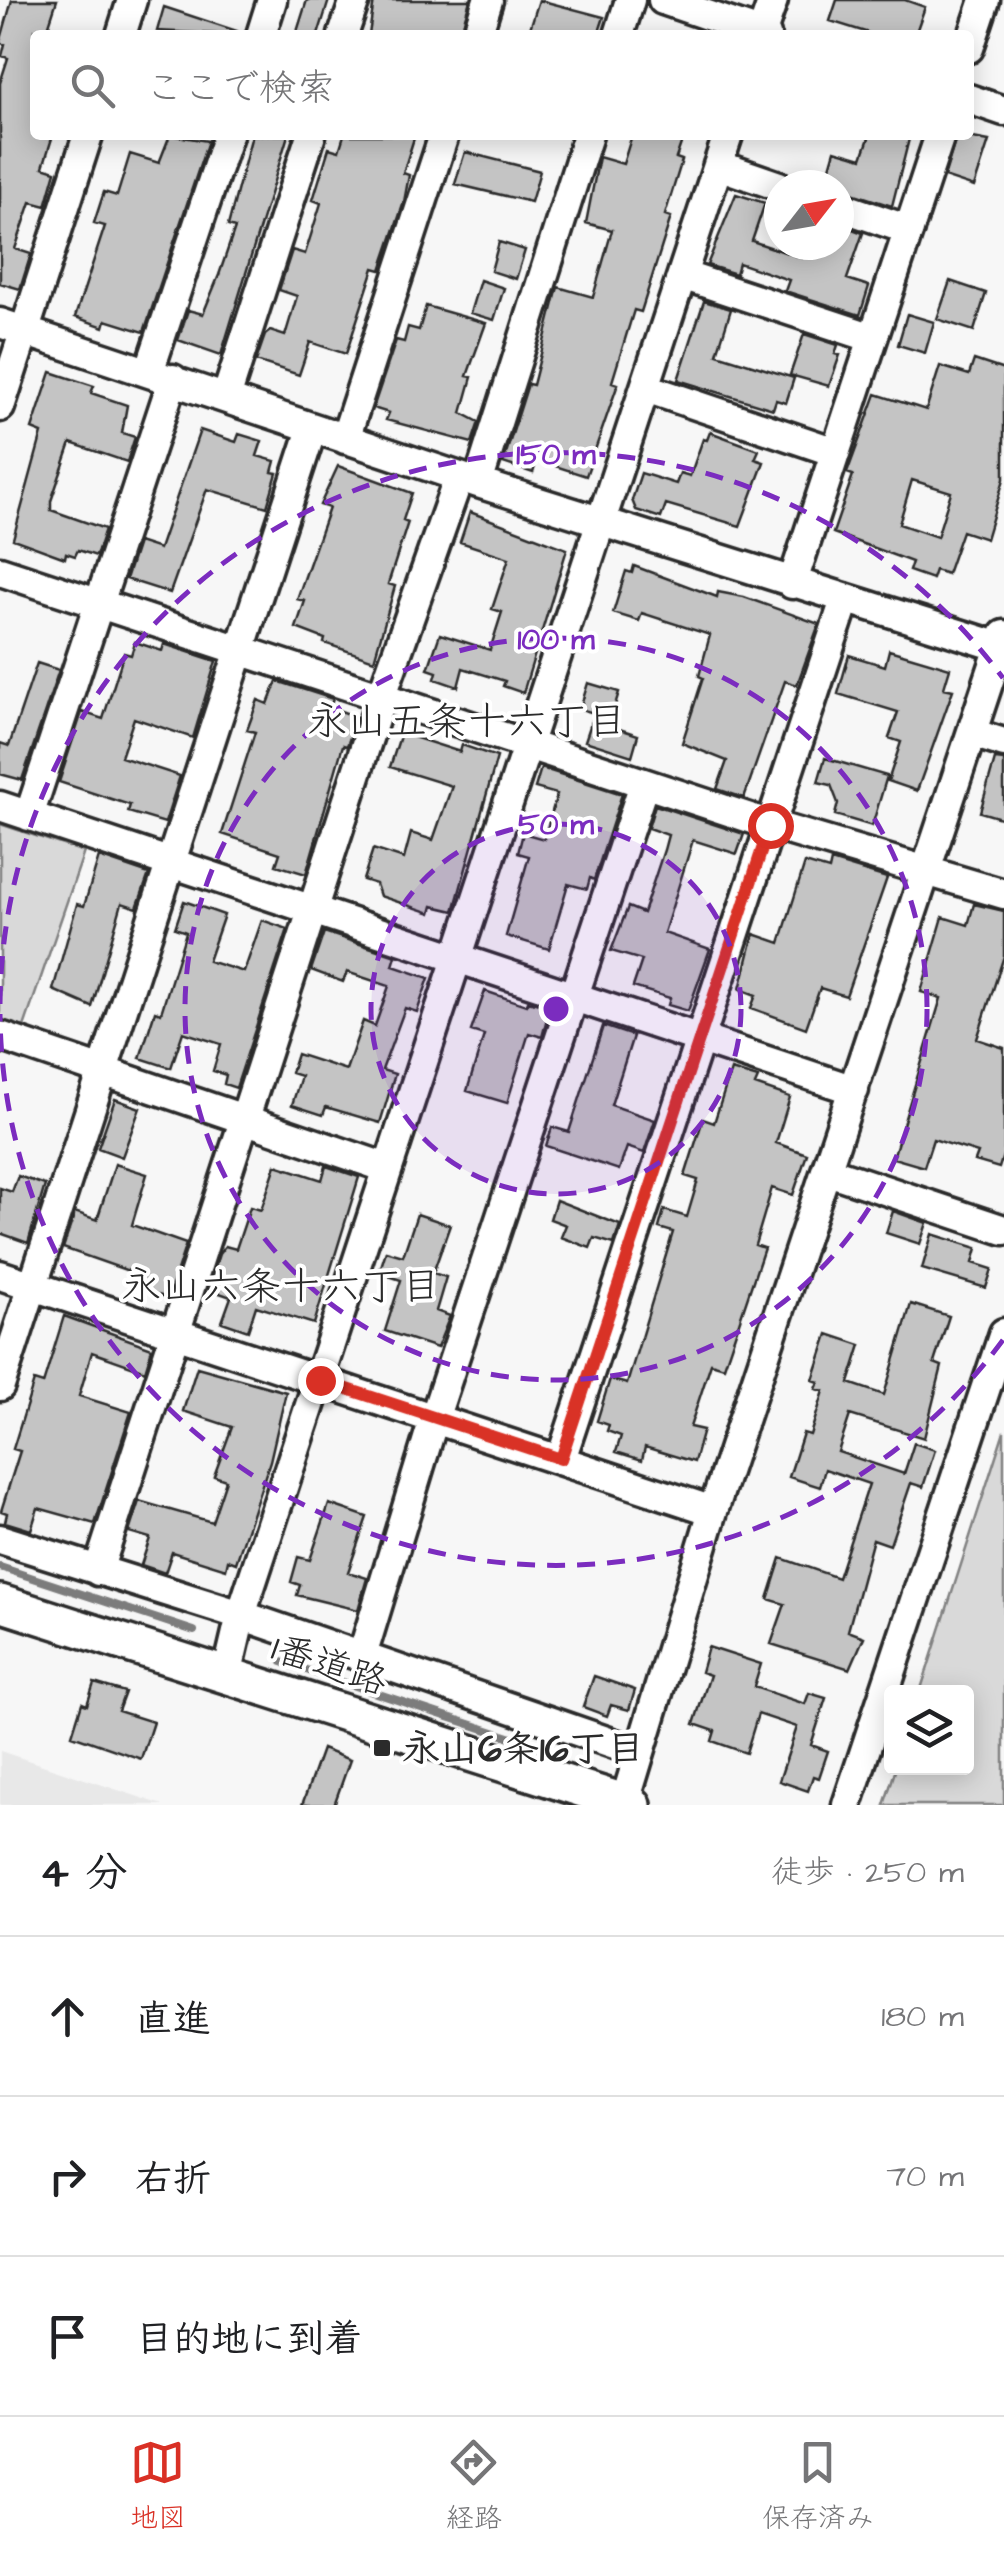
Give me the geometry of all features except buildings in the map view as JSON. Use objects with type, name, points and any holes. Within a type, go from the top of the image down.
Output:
[{"type":"street","points":[[123,30],[132,0]]},
{"type":"street","points":[[262,30],[272,0]]},
{"type":"street","points":[[345,30],[354,0]]},
{"type":"street","points":[[479,30],[488,0]]},
{"type":"street","points":[[621,30],[630,0]]},
{"type":"street","points":[[663,0],[751,30]]},
{"type":"street","points":[[764,30],[772,0]]},
{"type":"street","points":[[974,33],[985,0]]},
{"type":"street","points":[[974,101],[1004,111]]},
{"type":"street","points":[[0,407],[13,327],[86,140]]},
{"type":"street","points":[[29,816],[98,603],[227,140]]},
{"type":"street","points":[[226,398],[309,140]]},
{"type":"street","points":[[345,439],[442,140]]},
{"type":"street","points":[[98,1571],[382,695],[469,480],[586,140]]},
{"type":"street","points":[[227,1675],[241,1616],[726,140]]},
{"type":"street","points":[[792,584],[938,140]]},
{"type":"street","points":[[718,165],[764,181]]},
{"type":"street","points":[[854,211],[909,230]]},
{"type":"street","points":[[682,275],[873,338]]},
{"type":"street","points":[[13,327],[792,584],[1003,643],[713,1510],[638,1752],[627,1804]]},
{"type":"street","points":[[646,388],[835,452]]},
{"type":"street","points":[[0,1386],[312,428]]},
{"type":"street","points":[[0,571],[770,825],[1004,894]]},
{"type":"street","points":[[561,1459],[845,600]]},
{"type":"street","points":[[972,733],[1004,743]]},
{"type":"street","points":[[362,1656],[434,1419],[644,784]]},
{"type":"street","points":[[0,806],[577,994],[854,1090]]},
{"type":"street","points":[[0,1036],[387,1168]]},
{"type":"street","points":[[828,1171],[1004,1230]]},
{"type":"street","points":[[0,1274],[713,1510]]},
{"type":"street","points":[[846,1805],[1004,1333]]},
{"type":"street","points":[[0,1539],[362,1656],[638,1752]]},
{"type":"street","name":"1番道路","points":[[0,1604],[627,1804]]},
{"type":"shaded area","points":[[0,824],[84,852],[24,1027],[0,1020]]},
{"type":"shaded area","points":[[1004,1431],[1004,1805],[884,1805],[894,1775],[974,1775],[974,1685],[922,1685]]},
{"type":"shaded area","points":[[0,1751],[163,1805],[0,1805]]},
{"type":"waterway","points":[[0,1567],[194,1631]]},
{"type":"waterway","points":[[282,1662],[557,1753]]},
{"type":"place","name":"永山6条16丁目","points":[[382,1748]]},
{"type":"district","name":"永山五条十六丁目","points":[[467,720]]},
{"type":"district","name":"永山六条十六丁目","points":[[281,1285]]},
{"type":"route","points":[[320,1380],[561,1459],[770,825]]}]
